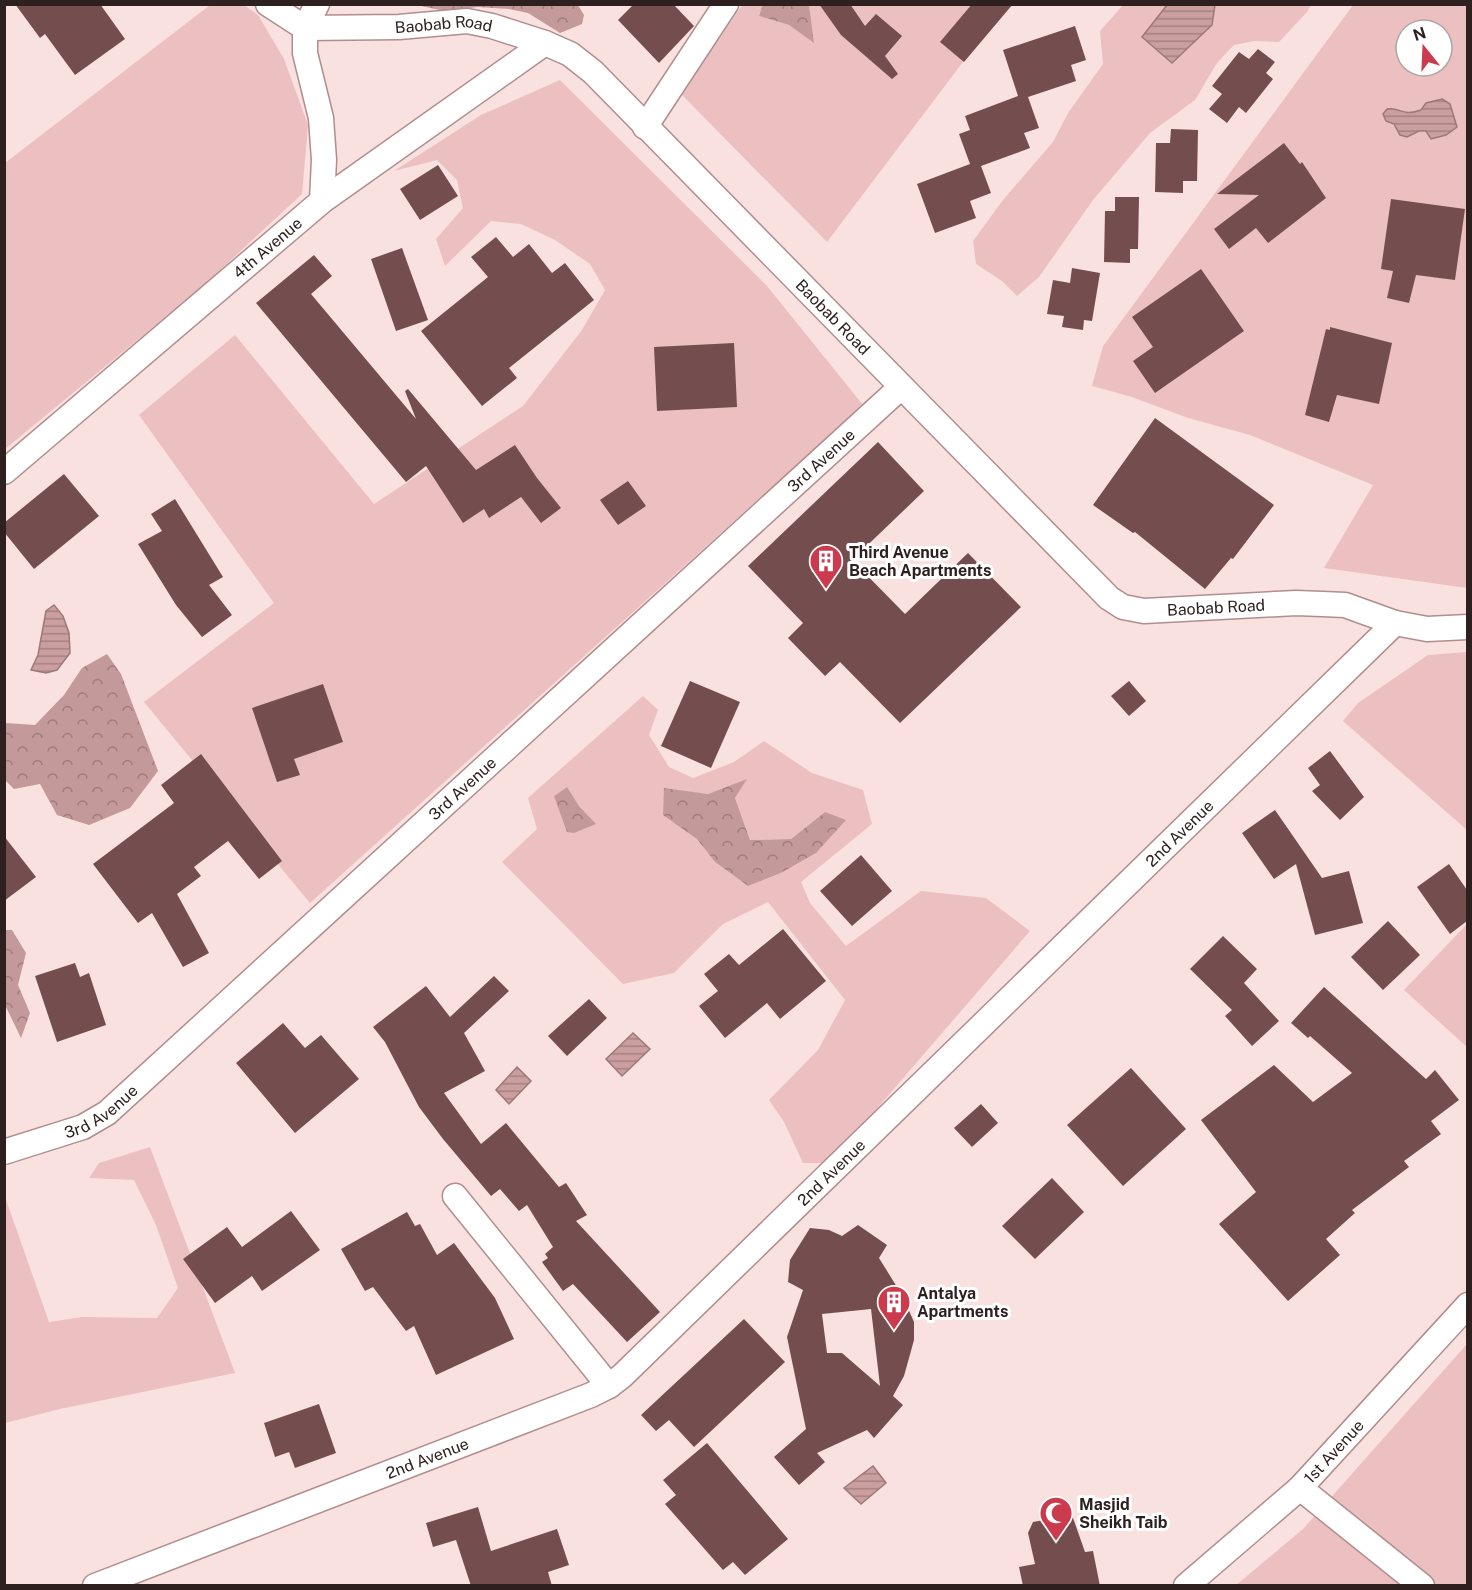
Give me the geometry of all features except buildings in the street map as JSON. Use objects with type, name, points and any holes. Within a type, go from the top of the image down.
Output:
[{"type":"street","points":[[268,4],[304,28]]},
{"type":"street","points":[[317,4],[304,28],[306,53],[321,118],[324,160],[321,201]]},
{"type":"street","points":[[645,127],[726,4]]},
{"type":"street","name":"Baobab Road","points":[[304,28],[399,27],[467,21],[492,26],[545,43],[570,54],[593,72],[1108,598],[1123,607],[1144,611],[1296,603],[1345,605],[1395,623]]},
{"type":"street","name":"4th Avenue","points":[[4,472],[321,201],[545,43]]},
{"type":"street","name":"3rd Avenue","points":[[4,1152],[83,1127],[107,1113],[900,388]]},
{"type":"street","points":[[1395,623],[1427,629],[1467,627]]},
{"type":"street","name":"2nd Avenue","points":[[95,1586],[591,1395],[609,1386],[1395,623]]},
{"type":"street","points":[[455,1196],[609,1386]]},
{"type":"street","name":"1st Avenue","points":[[1186,1586],[1300,1488],[1467,1305]]},
{"type":"street","points":[[1300,1488],[1422,1586]]},
{"type":"shaded area","points":[[210,5],[244,5],[258,15],[284,59],[308,125],[302,194],[203,286],[5,449],[5,163]]},
{"type":"shaded area","points":[[742,5],[763,5],[759,16],[789,25],[813,42],[809,5],[1006,5],[827,242],[682,95]]},
{"type":"shaded area","points":[[1123,5],[1311,5],[1279,42],[1254,41],[1234,45],[1217,63],[1195,100],[1150,133],[1093,200],[1039,277],[1017,296],[1002,281],[976,264],[973,241],[1003,200],[1053,142],[1068,113],[1103,64],[1100,31]]},
{"type":"shaded area","points":[[1167,5],[1215,5],[1212,25],[1172,63],[1142,37]]},
{"type":"shaded area","points":[[1353,5],[1467,5],[1467,588],[1324,568],[1373,485],[1250,435],[1188,418],[1132,397],[1092,386],[1103,346]]},
{"type":"shaded area","points":[[560,80],[767,286],[863,405],[310,903],[144,702],[274,603],[139,415],[235,335],[374,504],[523,406],[582,330],[605,290],[590,264],[555,240],[521,224],[491,221],[445,266],[436,239],[463,208],[457,180],[437,160],[394,171],[481,115]]},
{"type":"shaded area","points":[[1442,99],[1450,104],[1457,127],[1446,135],[1431,139],[1426,131],[1419,131],[1407,137],[1400,135],[1394,124],[1386,121],[1383,114],[1387,109],[1415,112],[1421,110],[1426,103]]},
{"type":"shaded area","points":[[54,605],[63,616],[69,633],[70,653],[57,670],[46,673],[31,670],[38,655],[46,611]]},
{"type":"shaded area","points":[[1468,652],[1467,830],[1343,721],[1358,703],[1428,655]]},
{"type":"shaded area","points":[[643,696],[658,710],[649,735],[669,767],[693,778],[734,762],[764,741],[812,773],[863,790],[872,824],[801,882],[810,903],[846,946],[921,891],[986,898],[1030,931],[830,1163],[803,1163],[784,1122],[769,1100],[818,1050],[845,1000],[768,902],[723,924],[674,973],[623,984],[502,862],[537,829],[528,798]],"holes":[[[746,780],[735,798],[750,840],[791,839],[825,812],[816,853],[781,873],[748,886],[715,862],[664,789],[708,794]],[[566,788],[579,806],[595,824],[554,796]]]},
{"type":"shaded area","points":[[1467,924],[1467,1047],[1404,990]]},
{"type":"shaded area","points":[[633,1033],[650,1049],[622,1076],[606,1059]]},
{"type":"shaded area","points":[[517,1067],[531,1081],[509,1104],[496,1090]]},
{"type":"shaded area","points":[[150,1147],[235,1373],[60,1409],[5,1423],[4,1194],[49,1322],[82,1317],[157,1318],[178,1288],[156,1225],[134,1180],[89,1178],[99,1163]]},
{"type":"shaded area","points":[[1467,1344],[1467,1585],[1235,1586],[1303,1529]]},
{"type":"shaded area","points":[[873,1466],[886,1483],[861,1504],[844,1488]]},
{"type":"green space","points":[[763,4],[809,5],[814,43],[789,25],[759,16]]},
{"type":"green space","points":[[417,5],[578,5],[584,15],[582,24],[560,33],[528,13],[509,9],[478,7],[444,11]]},
{"type":"green space","points":[[107,654],[121,674],[158,771],[130,808],[89,825],[57,815],[40,784],[14,789],[5,780],[5,723],[35,725],[64,695],[82,668]]},
{"type":"green space","points":[[747,779],[735,798],[750,840],[791,839],[825,812],[846,820],[816,853],[781,873],[748,886],[715,862],[697,839],[663,815],[664,788],[708,794]]},
{"type":"green space","points":[[567,787],[579,806],[596,824],[574,833],[567,832],[554,796]]},
{"type":"green space","points":[[5,930],[12,930],[26,953],[18,985],[30,1013],[21,1038],[5,1005]]},
{"type":"place","name":"Third Avenue Beach Apartments","points":[[826,590]]},
{"type":"place","name":"Antalya Apartments","points":[[894,1331]]},
{"type":"place","name":"Masjid Sheikh Taib","points":[[1056,1542]]}]
